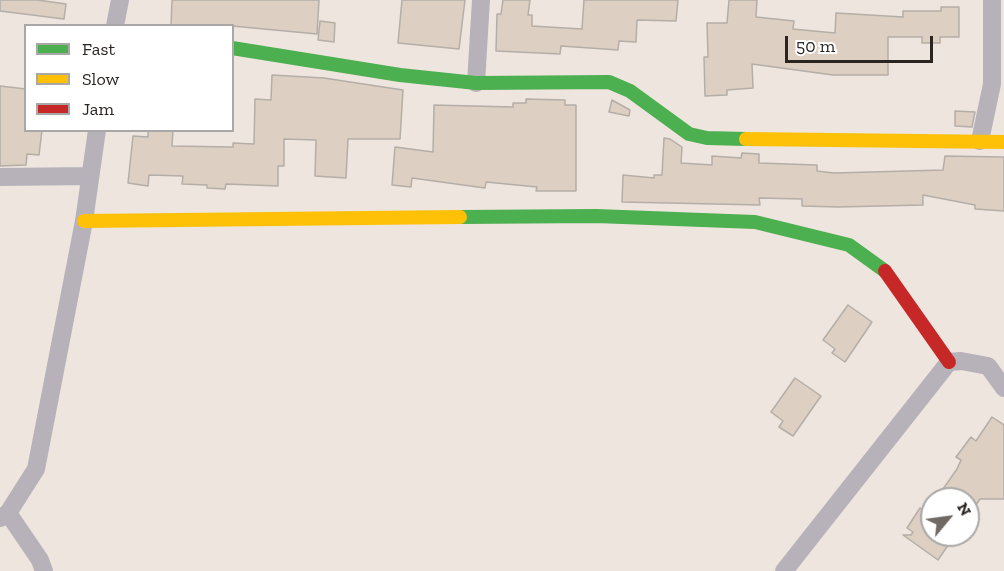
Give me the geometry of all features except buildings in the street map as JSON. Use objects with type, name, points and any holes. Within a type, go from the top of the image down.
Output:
[{"type":"street","points":[[115,24],[120,0]]},
{"type":"street","points":[[476,83],[481,0]]},
{"type":"street","points":[[980,141],[992,84],[992,0]]},
{"type":"street","points":[[234,48],[400,75],[476,83],[609,82],[630,91],[689,134],[707,138],[1004,142]]},
{"type":"street","points":[[44,571],[40,560],[4,516],[36,469],[84,221],[88,176],[97,132]]},
{"type":"street","points":[[0,177],[88,176]]},
{"type":"street","points":[[84,221],[596,216],[755,222],[849,245],[882,266],[949,362]]},
{"type":"street","points":[[784,571],[949,362],[961,361],[988,366],[1004,388]]},
{"type":"traffic: fast","points":[[234,48],[400,75],[476,83],[609,82],[630,91],[689,134],[707,138],[746,139]]},
{"type":"traffic: fast","points":[[460,217],[596,216],[755,222],[849,245],[885,271]]},
{"type":"traffic: slow","points":[[746,139],[1004,142]]},
{"type":"traffic: slow","points":[[84,221],[460,217]]},
{"type":"traffic: jam","points":[[885,271],[949,362]]}]
